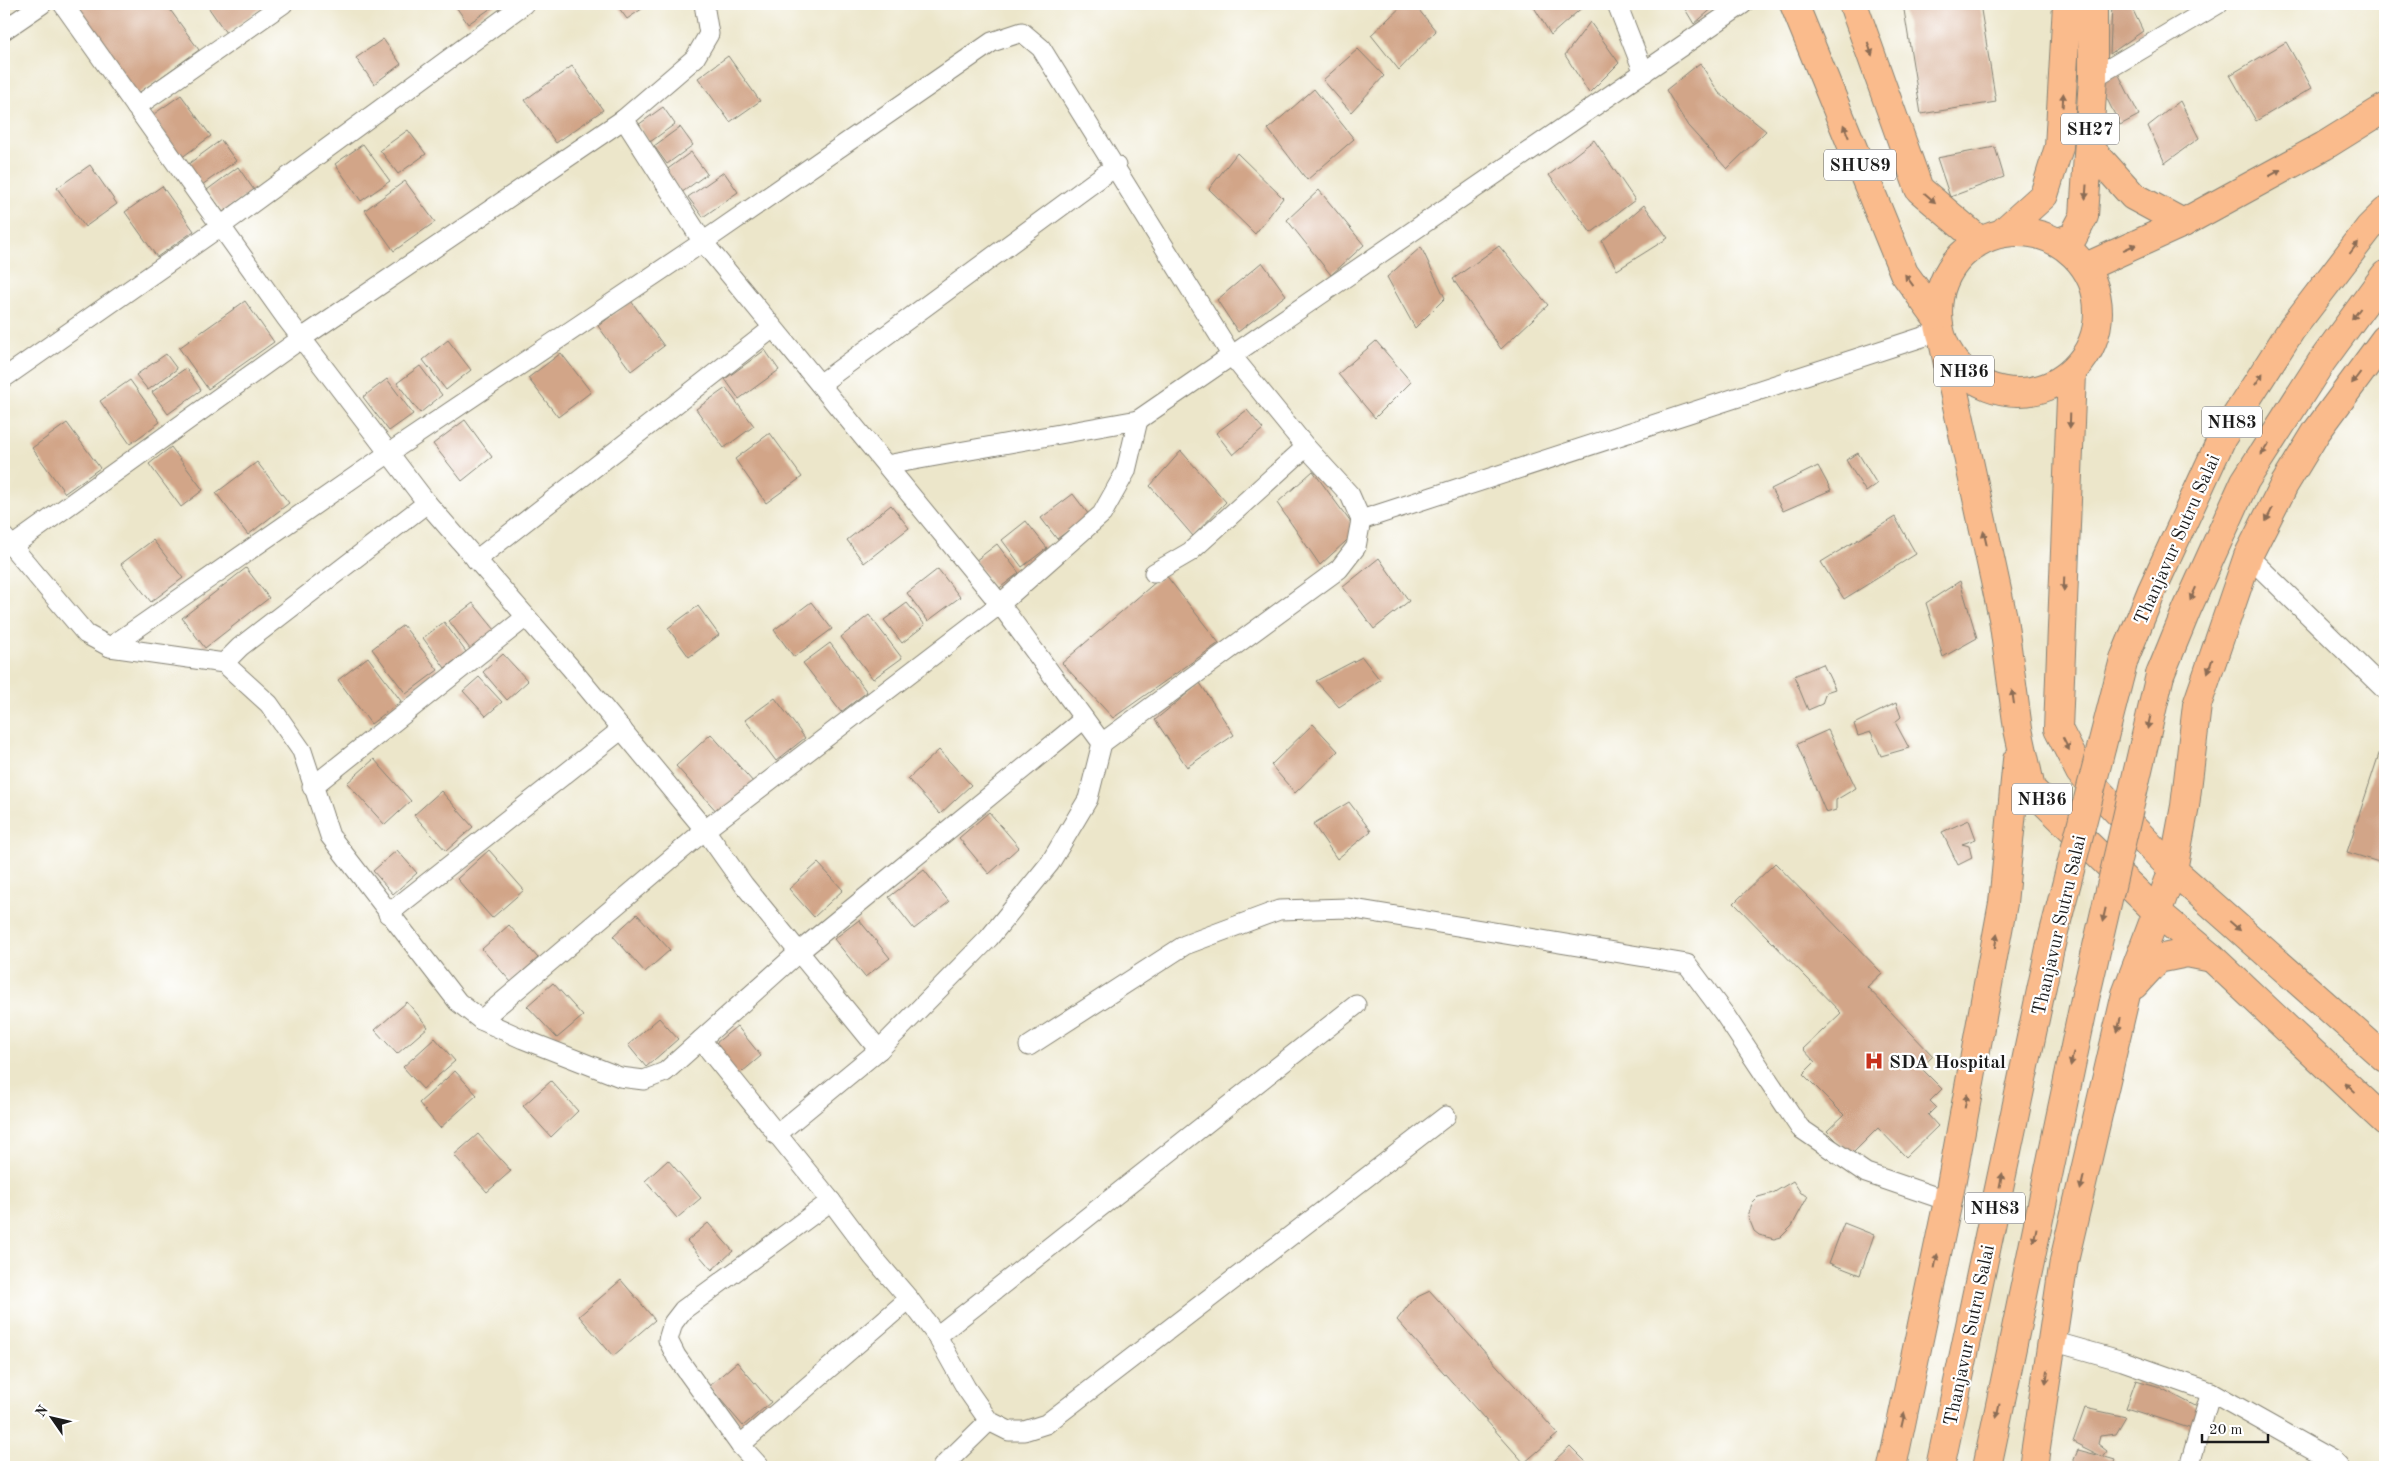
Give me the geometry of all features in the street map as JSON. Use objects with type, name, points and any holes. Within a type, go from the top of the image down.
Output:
[{"type":"main road","name":"SHU89","points":[[1794,4],[1904,273],[1940,331]]},
{"type":"main road","name":"SHU89","points":[[1853,4],[1919,189],[1991,237]]},
{"type":"main road","name":"SH27","points":[[1991,237],[2044,194],[2059,147],[2067,4]]},
{"type":"main road","name":"SH27","points":[[2059,242],[2073,237],[2084,216],[2093,78],[2093,4]]},
{"type":"main road","points":[[2086,267],[2183,223],[2324,146],[2385,108]]},
{"type":"main road","points":[[2089,147],[2116,179],[2134,196],[2183,223]]},
{"type":"main road","name":"Thanjavur Sutru Salai","points":[[1940,1467],[2050,948],[2124,659],[2152,590],[2222,438],[2291,330],[2368,228],[2385,212]]},
{"type":"main road","name":"NH36","points":[[1940,331],[1956,364],[1975,381],[1999,391],[2025,393],[2050,387],[2072,373],[2087,355],[2096,334],[2099,311],[2095,288],[2086,267],[2074,253],[2059,242],[2041,234],[2022,232],[1991,237],[1961,255],[1947,274],[1939,296],[1940,331],[2003,618],[2018,729],[2031,788],[2158,912],[2212,958],[2385,1121]]},
{"type":"main road","name":"Thanjavur Sutru Salai","points":[[1987,1467],[2086,994],[2160,675],[2186,609],[2245,481],[2322,361],[2385,275]]},
{"type":"main road","points":[[2033,1467],[2064,1261],[2126,994],[2173,870],[2185,806],[2197,705],[2248,556],[2284,485],[2317,431],[2385,339]]},
{"type":"main road","name":"NH36","points":[[2072,373],[2058,729],[2080,772],[2173,870],[2385,1058]]},
{"type":"main road","points":[[1892,1467],[1948,1201],[2003,903],[2018,729]]},
{"type":"main road","points":[[2185,806],[2192,861],[2210,903]]},
{"type":"main road","points":[[2126,994],[2158,959],[2187,953],[2212,958]]},
{"type":"street","points":[[4,30],[42,4]]},
{"type":"street","points":[[62,4],[302,338],[427,503],[622,729],[705,830],[744,885],[800,951],[879,1050]]},
{"type":"street","points":[[136,107],[283,4]]},
{"type":"street","points":[[4,378],[221,226],[524,4]]},
{"type":"street","points":[[704,4],[709,34],[695,58],[624,119],[7,542],[86,634],[110,648],[224,663],[269,704],[302,751],[312,787],[330,836],[388,914],[458,1002],[481,1020],[523,1039],[620,1077],[644,1080],[665,1072],[800,951],[1084,719]]},
{"type":"street","points":[[1618,4],[1644,73]]},
{"type":"street","points":[[886,465],[1138,420],[1743,4]]},
{"type":"street","points":[[2093,78],[2218,4]]},
{"type":"street","points":[[110,648],[389,452],[703,242],[992,42],[1022,32],[1041,48],[1116,166],[1232,356],[1306,448],[1350,495],[1361,520],[1356,548],[1339,569],[1102,743],[1088,799],[1050,863],[990,938],[879,1050],[776,1135]]},
{"type":"street","points":[[624,119],[703,242],[1000,604],[1102,743]]},
{"type":"street","points":[[820,384],[1116,166]]},
{"type":"street","points":[[476,560],[773,328]]},
{"type":"street","points":[[1361,520],[1940,331]]},
{"type":"street","points":[[481,1020],[705,830],[1000,604],[1102,514],[1126,471],[1138,420]]},
{"type":"street","points":[[1154,573],[1190,552],[1306,448]]},
{"type":"street","points":[[224,663],[240,646],[427,503]]},
{"type":"street","points":[[2248,556],[2385,690]]},
{"type":"street","points":[[312,787],[526,617]]},
{"type":"street","points":[[388,914],[622,729]]},
{"type":"street","points":[[1029,1046],[1185,945],[1280,910],[1348,908],[1687,964],[1725,1015],[1800,1128],[1866,1173],[1948,1201]]},
{"type":"street","points":[[937,1336],[1356,1005]]},
{"type":"street","points":[[702,1040],[937,1336],[966,1388],[989,1421],[1008,1431],[1024,1431],[1046,1424],[1446,1116]]},
{"type":"street","points":[[760,1467],[740,1446],[676,1356],[668,1340],[673,1323],[683,1310],[831,1201]]},
{"type":"street","points":[[740,1446],[909,1299]]},
{"type":"street","points":[[2052,1341],[2123,1362],[2210,1392],[2332,1460],[2339,1467]]},
{"type":"street","points":[[2189,1467],[2210,1392]]},
{"type":"street","points":[[942,1467],[989,1421]]},
{"type":"building","points":[[73,4],[166,4],[199,50],[136,95]]},
{"type":"building","points":[[206,4],[266,4],[226,33]]},
{"type":"building","points":[[454,4],[497,4],[468,24]]},
{"type":"building","points":[[616,4],[649,4],[627,19]]},
{"type":"building","points":[[1404,4],[1414,4],[1436,31],[1399,70],[1371,35]]},
{"type":"building","points":[[1532,4],[1586,4],[1551,35]]},
{"type":"building","points":[[1682,4],[1712,4],[1714,7],[1694,24]]},
{"type":"building","points":[[1903,4],[1980,4],[1996,102],[1921,114]]},
{"type":"building","points":[[2112,4],[2130,4],[2143,31],[2110,54]]},
{"type":"building","points":[[1590,22],[1619,63],[1589,93],[1565,55]]},
{"type":"building","points":[[383,39],[401,64],[374,84],[356,58]]},
{"type":"building","points":[[2286,42],[2312,88],[2256,121],[2230,75]]},
{"type":"building","points":[[1358,49],[1384,76],[1351,112],[1323,80]]},
{"type":"building","points":[[728,56],[760,101],[730,122],[698,78]]},
{"type":"building","points":[[1700,63],[1719,93],[1766,131],[1727,169],[1688,126],[1666,90]]},
{"type":"building","points":[[572,66],[603,110],[556,143],[525,100]]},
{"type":"building","points":[[2118,73],[2139,115],[2120,125],[2099,83]]},
{"type":"building","points":[[1314,89],[1354,139],[1307,180],[1268,129]]},
{"type":"building","points":[[181,95],[211,136],[181,158],[151,116]]},
{"type":"building","points":[[2180,101],[2199,138],[2165,163],[2148,126]]},
{"type":"building","points":[[663,107],[675,124],[650,142],[638,125]]},
{"type":"building","points":[[680,127],[693,145],[667,164],[654,146]]},
{"type":"building","points":[[408,130],[426,154],[398,174],[380,150]]},
{"type":"building","points":[[221,140],[236,161],[202,185],[187,165]]},
{"type":"building","points":[[1594,140],[1635,200],[1591,233],[1549,175]]},
{"type":"building","points":[[363,144],[390,181],[361,201],[335,164]]},
{"type":"building","points":[[1995,147],[2004,177],[1950,197],[1937,158]]},
{"type":"building","points":[[691,152],[707,174],[681,193],[665,171]]},
{"type":"building","points":[[1237,153],[1283,198],[1255,234],[1209,189]]},
{"type":"building","points":[[90,165],[117,204],[85,227],[57,188]]},
{"type":"building","points":[[238,167],[254,190],[223,212],[207,190]]},
{"type":"building","points":[[724,172],[738,192],[703,217],[688,197]]},
{"type":"building","points":[[405,181],[435,222],[394,251],[365,210]]},
{"type":"building","points":[[162,186],[194,231],[157,257],[125,212]]},
{"type":"building","points":[[1319,190],[1364,245],[1331,275],[1287,220]]},
{"type":"building","points":[[1644,205],[1668,238],[1617,270],[1602,241]]},
{"type":"building","points":[[1499,246],[1548,305],[1501,349],[1453,279]]},
{"type":"building","points":[[1421,247],[1445,298],[1415,328],[1387,277]]},
{"type":"building","points":[[1262,262],[1286,295],[1238,332],[1217,300]]},
{"type":"building","points":[[245,301],[274,342],[208,389],[179,348]]},
{"type":"building","points":[[631,301],[664,346],[631,371],[598,326]]},
{"type":"building","points":[[448,340],[471,370],[446,390],[423,360]]},
{"type":"building","points":[[1376,341],[1411,382],[1375,418],[1338,374]]},
{"type":"building","points":[[765,350],[779,370],[739,399],[725,379]]},
{"type":"building","points":[[561,353],[591,392],[558,417],[528,378]]},
{"type":"building","points":[[166,354],[177,369],[148,390],[136,375]]},
{"type":"building","points":[[420,366],[442,395],[420,413],[397,383]]},
{"type":"building","points":[[186,368],[201,390],[168,414],[152,392]]},
{"type":"building","points":[[387,379],[413,414],[389,431],[363,397]]},
{"type":"building","points":[[130,380],[160,422],[130,444],[100,401]]},
{"type":"building","points":[[726,388],[754,426],[724,448],[696,409]]},
{"type":"building","points":[[1247,410],[1263,429],[1233,455],[1216,433]]},
{"type":"building","points":[[465,420],[492,457],[462,481],[433,444]]},
{"type":"building","points":[[67,423],[100,468],[65,493],[32,448]]},
{"type":"building","points":[[770,433],[802,477],[766,503],[735,459]]},
{"type":"building","points":[[171,447],[203,490],[181,507],[149,464]]},
{"type":"building","points":[[1181,451],[1226,502],[1193,536],[1150,486]]},
{"type":"building","points":[[1858,453],[1877,484],[1866,492],[1846,460]]},
{"type":"building","points":[[257,462],[289,503],[248,535],[216,493]]},
{"type":"building","points":[[1818,466],[1831,490],[1783,511],[1771,489]]},
{"type":"building","points":[[1313,471],[1357,531],[1320,565],[1277,503]]},
{"type":"building","points":[[1073,494],[1089,515],[1057,539],[1041,518]]},
{"type":"building","points":[[891,505],[909,528],[864,563],[847,540]]},
{"type":"building","points":[[1895,517],[1916,554],[1844,599],[1821,562]]},
{"type":"building","points":[[1026,521],[1047,548],[1022,567],[1002,540]]},
{"type":"building","points":[[153,540],[183,578],[151,602],[121,564]]},
{"type":"building","points":[[997,544],[1019,573],[997,590],[975,561]]},
{"type":"building","points":[[1379,558],[1409,601],[1374,629],[1343,587]]},
{"type":"building","points":[[246,568],[269,598],[205,648],[182,618]]},
{"type":"building","points":[[938,569],[960,597],[928,621],[907,593]]},
{"type":"building","points":[[1165,574],[1219,643],[1113,718],[1062,663]]},
{"type":"building","points":[[1960,581],[1977,638],[1943,657],[1926,603]]},
{"type":"building","points":[[811,602],[832,629],[794,657],[774,630]]},
{"type":"building","points":[[473,603],[495,630],[470,649],[449,621]]},
{"type":"building","points":[[907,603],[925,625],[902,643],[884,620]]},
{"type":"building","points":[[698,606],[719,635],[689,657],[668,628]]},
{"type":"building","points":[[869,615],[902,658],[873,679],[841,637]]},
{"type":"building","points":[[444,622],[466,652],[445,668],[423,638]]},
{"type":"building","points":[[403,625],[438,670],[406,694],[372,649]]},
{"type":"building","points":[[830,643],[867,692],[841,712],[803,663]]},
{"type":"building","points":[[503,654],[528,681],[507,700],[483,672]]},
{"type":"building","points":[[368,657],[401,701],[371,724],[338,680]]},
{"type":"building","points":[[1362,657],[1380,680],[1339,707],[1316,681]]},
{"type":"building","points":[[1823,664],[1835,689],[1826,692],[1822,704],[1808,710],[1794,676]]},
{"type":"building","points":[[479,677],[502,702],[486,716],[463,691]]},
{"type":"building","points":[[1200,683],[1234,735],[1187,767],[1155,720]]},
{"type":"building","points":[[775,698],[805,738],[776,761],[745,720]]},
{"type":"building","points":[[1896,703],[1901,717],[1895,722],[1909,748],[1881,756],[1871,732],[1858,736],[1854,724]]},
{"type":"building","points":[[1313,724],[1338,751],[1295,793],[1271,765]]},
{"type":"building","points":[[1828,730],[1856,788],[1836,800],[1836,810],[1826,813],[1797,744]]},
{"type":"building","points":[[711,734],[754,783],[719,814],[676,766]]},
{"type":"building","points":[[2381,748],[2385,749],[2385,864],[2347,852]]},
{"type":"building","points":[[939,750],[971,785],[940,814],[908,779]]},
{"type":"building","points":[[374,759],[411,801],[385,825],[347,783]]},
{"type":"building","points":[[441,791],[473,827],[446,851],[414,815]]},
{"type":"building","points":[[1349,802],[1371,831],[1337,859],[1313,824]]},
{"type":"building","points":[[989,812],[1019,847],[989,874],[959,838]]},
{"type":"building","points":[[1969,820],[1976,839],[1962,844],[1969,846],[1972,858],[1958,865],[1942,832]]},
{"type":"building","points":[[397,850],[417,873],[393,894],[373,871]]},
{"type":"building","points":[[489,850],[524,890],[492,918],[457,879]]},
{"type":"building","points":[[818,863],[843,890],[814,917],[789,889]]},
{"type":"building","points":[[1775,863],[1882,973],[1867,987],[1933,1056],[1921,1068],[1942,1089],[1930,1101],[1936,1107],[1928,1115],[1938,1126],[1906,1157],[1878,1128],[1851,1155],[1827,1131],[1844,1115],[1803,1074],[1815,1062],[1803,1049],[1841,1013],[1734,903]]},
{"type":"building","points":[[924,870],[949,902],[914,929],[889,897]]},
{"type":"building","points":[[637,914],[670,950],[645,972],[613,936]]},
{"type":"building","points":[[859,920],[890,958],[865,977],[834,939]]},
{"type":"building","points":[[509,925],[538,958],[511,982],[482,949]]},
{"type":"building","points":[[553,983],[583,1016],[557,1038],[527,1006]]},
{"type":"building","points":[[407,1002],[428,1027],[397,1054],[375,1030]]},
{"type":"building","points":[[659,1018],[678,1039],[646,1067],[628,1045]]},
{"type":"building","points":[[737,1026],[761,1056],[736,1077],[711,1047]]},
{"type":"building","points":[[435,1038],[455,1061],[423,1089],[403,1067]]},
{"type":"building","points":[[455,1071],[477,1095],[440,1128],[419,1103]]},
{"type":"building","points":[[551,1081],[578,1111],[551,1137],[523,1106]]},
{"type":"building","points":[[478,1134],[511,1171],[487,1192],[454,1155]]},
{"type":"building","points":[[668,1160],[701,1198],[677,1218],[645,1181]]},
{"type":"building","points":[[1793,1181],[1801,1193],[1808,1196],[1792,1226],[1781,1237],[1774,1239],[1759,1235],[1754,1231],[1748,1216],[1753,1202],[1758,1197],[1773,1193]]},
{"type":"building","points":[[708,1223],[733,1251],[712,1270],[687,1241]]},
{"type":"building","points":[[1844,1223],[1874,1235],[1860,1275],[1829,1263]]},
{"type":"building","points":[[621,1280],[655,1320],[613,1356],[579,1316]]},
{"type":"building","points":[[1430,1291],[1558,1434],[1524,1463],[1397,1320],[1413,1299]]},
{"type":"building","points":[[737,1362],[771,1402],[743,1426],[709,1386]]},
{"type":"building","points":[[2136,1380],[2157,1386],[2201,1409],[2192,1429],[2126,1408]]},
{"type":"building","points":[[2085,1408],[2126,1417],[2116,1434],[2100,1436],[2098,1444],[2107,1451],[2103,1457],[2073,1442]]},
{"type":"building","points":[[1570,1446],[1591,1467],[1546,1467],[1554,1461]]},
{"type":"building","points":[[2078,1450],[2115,1460],[2112,1467],[2071,1467]]},
{"type":"place","name":"SDA Hospital","points":[[1874,1061]]}]
